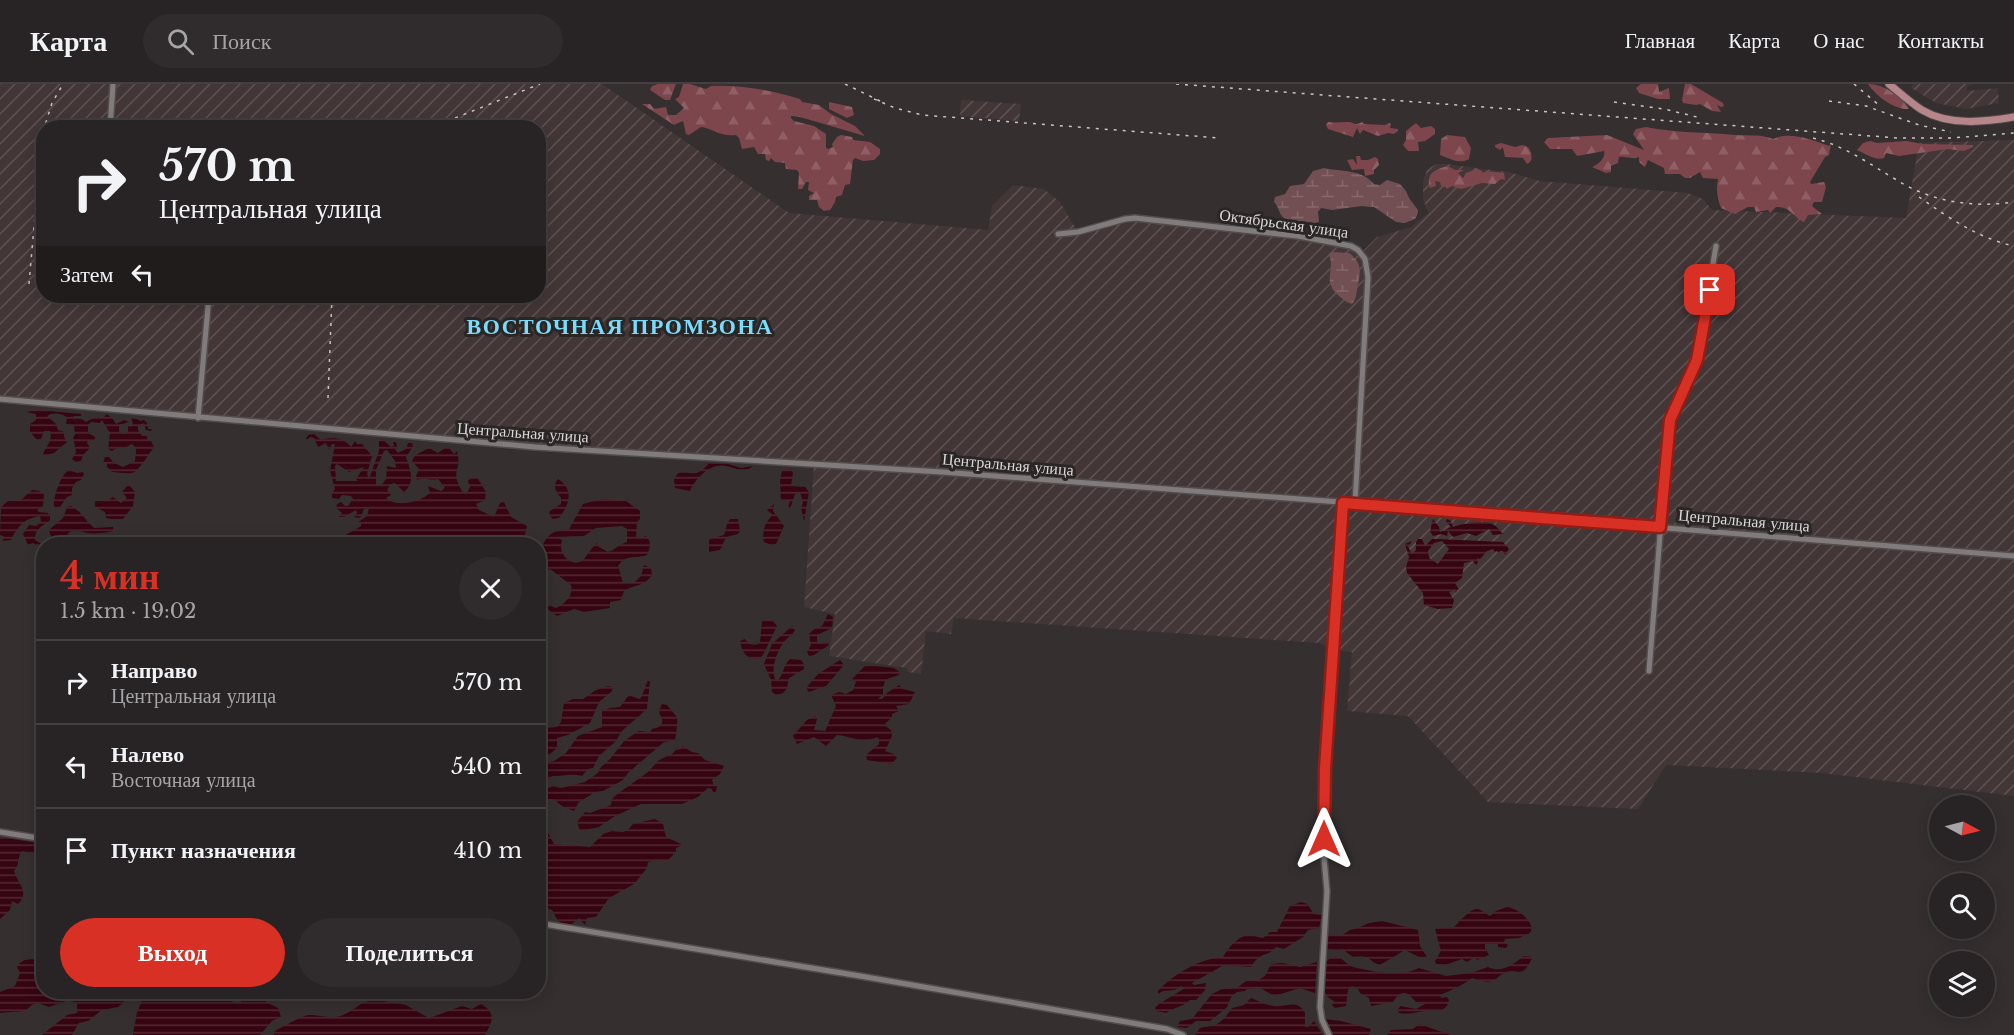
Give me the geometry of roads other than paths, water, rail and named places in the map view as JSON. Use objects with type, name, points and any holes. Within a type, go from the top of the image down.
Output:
[{"type":"main road","points":[[1889,84],[1917,106],[1940,117],[1974,121],[2014,117]]},
{"type":"street","points":[[111,120],[113,84]]},
{"type":"street","name":"Октябрьская улица","points":[[1058,234],[1078,232],[1136,218],[1298,236],[1351,246],[1358,250],[1365,259],[1368,277],[1355,503]]},
{"type":"street","points":[[1649,671],[1670,420],[1697,360],[1716,246]]},
{"type":"street","points":[[198,418],[207,303]]},
{"type":"street","name":"Центральная улица","points":[[0,399],[535,447],[942,472],[2014,556]]},
{"type":"street","points":[[1329,1035],[1322,1020],[1320,1007],[1327,891],[1324,858],[1324,794],[1343,503]]},
{"type":"street","points":[[0,832],[36,838]]},
{"type":"street","points":[[546,924],[894,981],[1167,1029],[1183,1035]]},
{"type":"railway","points":[[47,120],[52,103],[63,84]]},
{"type":"railway","points":[[450,120],[540,84]]},
{"type":"railway","points":[[845,84],[880,101]]},
{"type":"railway","points":[[1176,84],[1898,138],[1952,138],[2014,133]]},
{"type":"railway","points":[[1854,84],[1880,106]]},
{"type":"railway","points":[[874,99],[895,108],[922,115],[1219,138]]},
{"type":"railway","points":[[1829,101],[1866,106],[1919,125],[1951,132]]},
{"type":"railway","points":[[1614,102],[1664,109],[1697,117]]},
{"type":"railway","points":[[1813,138],[1846,150],[1909,187],[1938,198],[1983,204],[2014,202]]},
{"type":"railway","points":[[1919,197],[1976,233],[2014,246]]},
{"type":"railway","points":[[29,284],[36,204]]},
{"type":"railway","points":[[328,398],[332,303]]},
{"type":"district","name":"ВОСТОЧНАЯ ПРОМЗОНА","points":[[620,326]]}]
